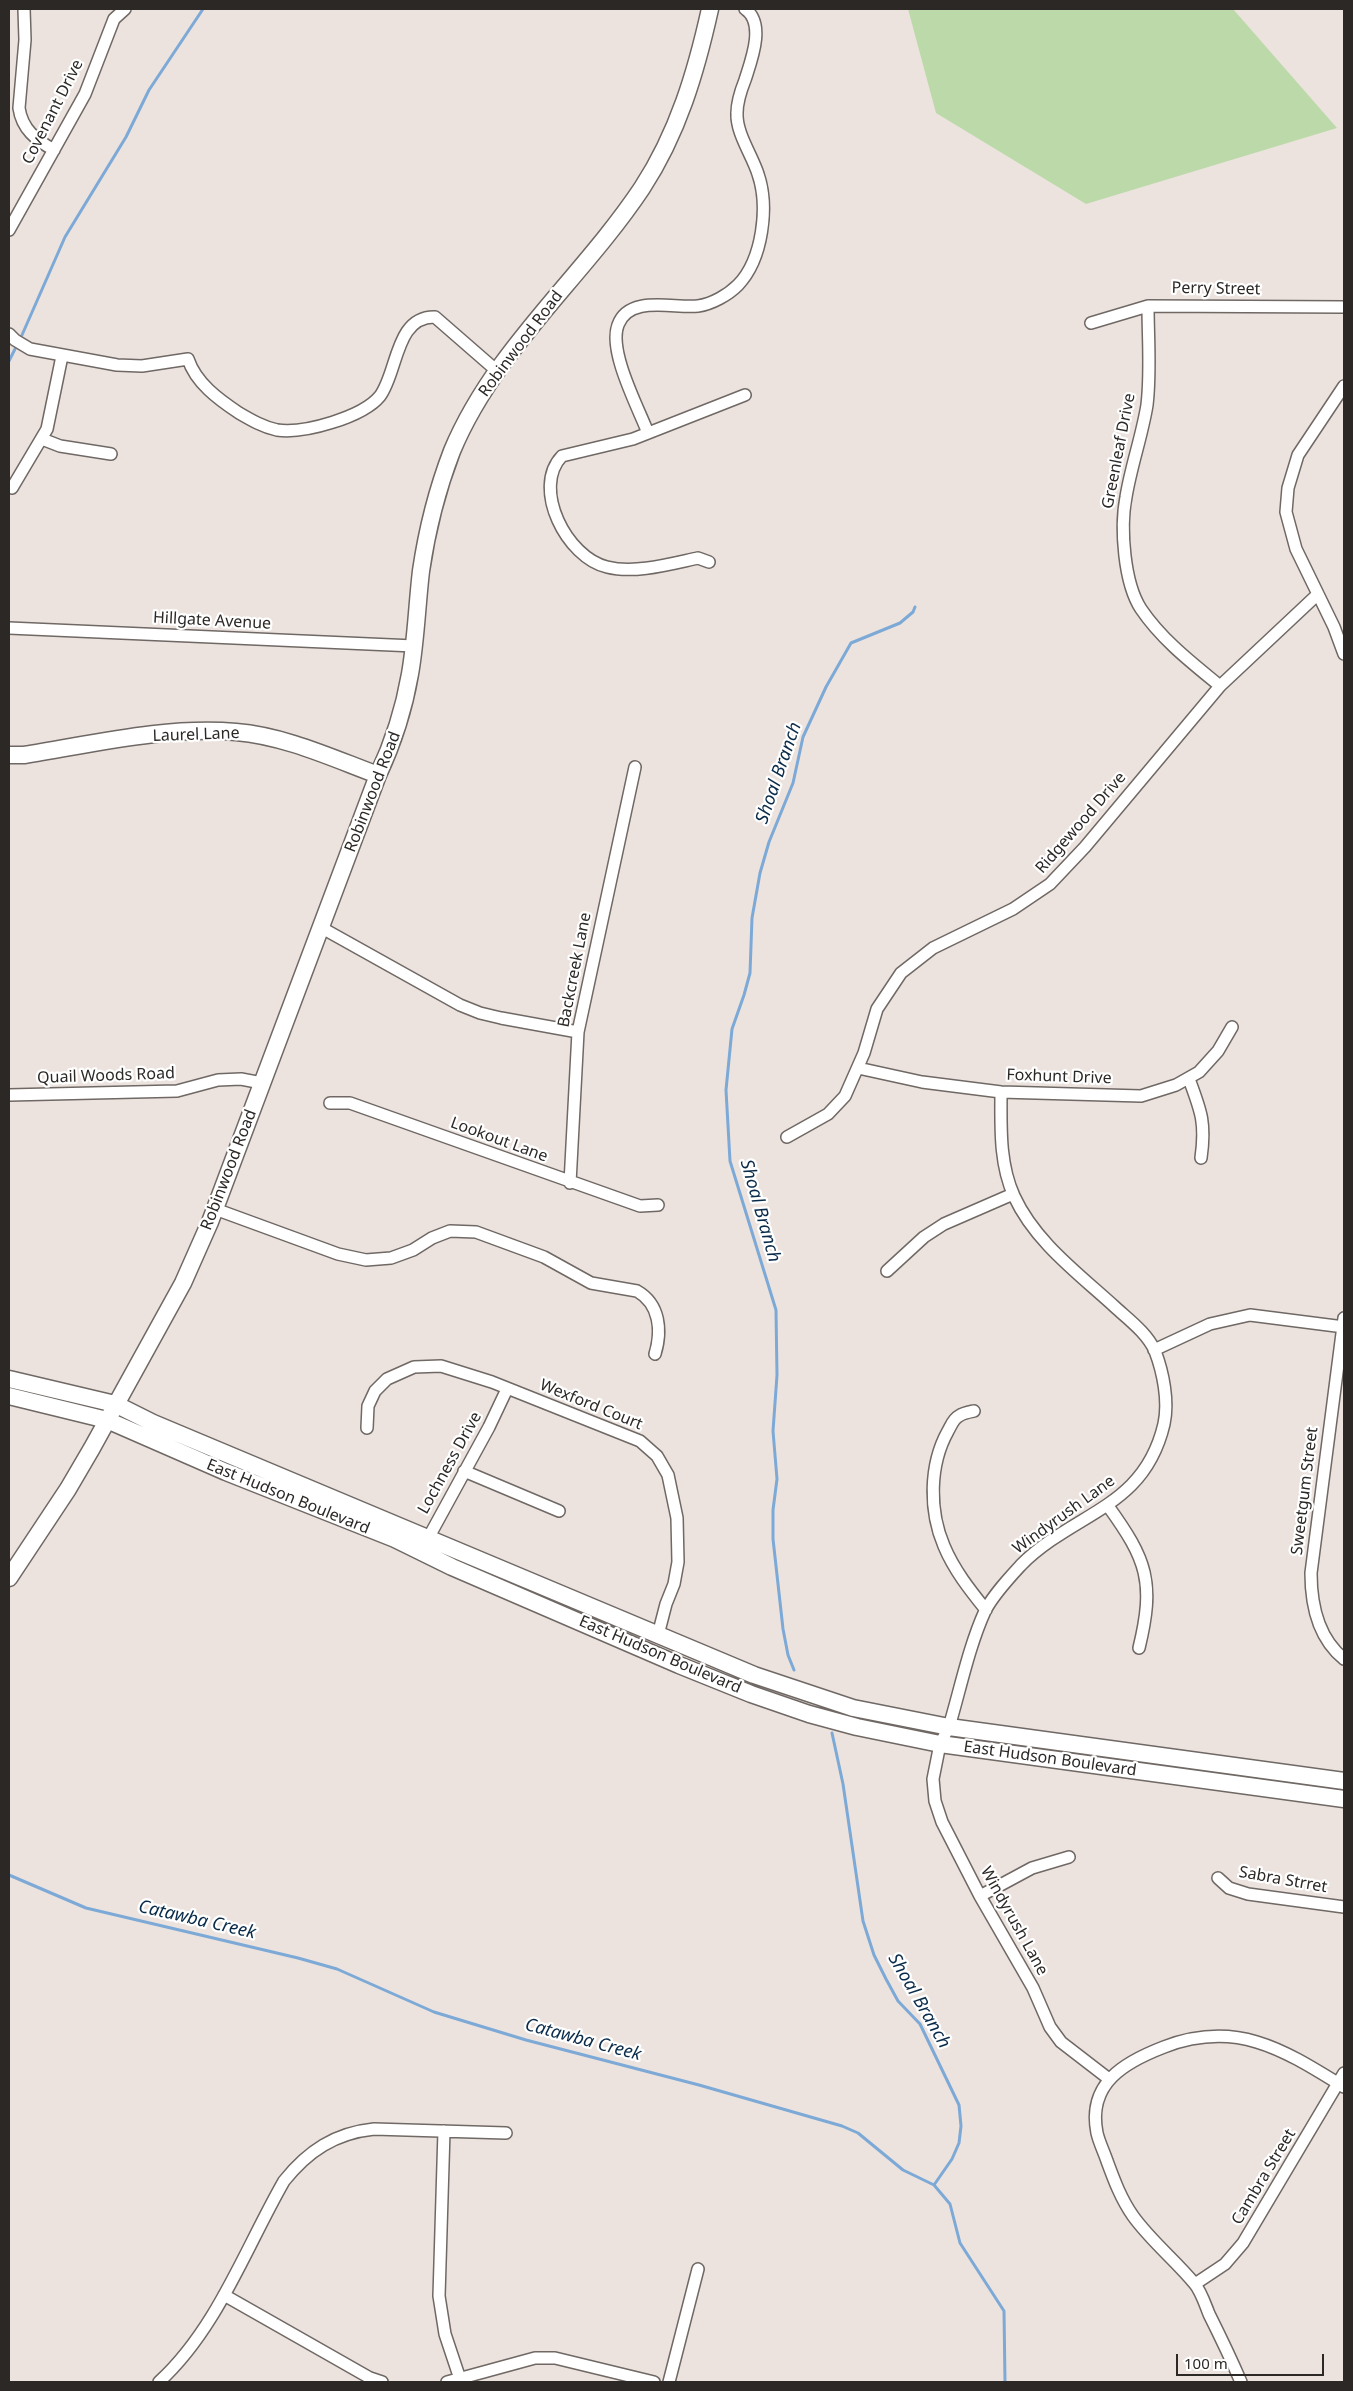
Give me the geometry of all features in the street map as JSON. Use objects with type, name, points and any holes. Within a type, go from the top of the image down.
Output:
[{"type":"main road","name":"Robinwood Road","points":[[9,1578],[68,1489],[107,1420],[183,1283],[215,1209],[378,775],[394,739],[403,707],[414,646],[422,571],[433,509],[442,480],[462,430],[496,371],[626,210],[659,159],[689,91],[710,9]]},
{"type":"main road","name":"Laurel Lane","points":[[9,755],[24,755],[166,733],[236,732],[260,736],[308,749],[378,775]]},
{"type":"main road","name":"East Hudson Boulevard","points":[[9,1379],[115,1404],[153,1423],[425,1545],[452,1567],[750,1694],[809,1714],[857,1727],[940,1744],[1344,1799]]},
{"type":"main road","name":"East Hudson Boulevard","points":[[9,1396],[107,1420],[142,1437],[658,1635],[784,1686],[873,1713],[949,1727],[1344,1781]]},
{"type":"main road","points":[[646,1651],[658,1635]]},
{"type":"street","points":[[24,9],[25,40],[19,108],[20,116],[34,137],[54,150]]},
{"type":"street","name":"Covenant Drive","points":[[9,230],[85,94],[114,19],[126,9]]},
{"type":"street","points":[[648,432],[619,356],[616,336],[620,321],[628,313],[640,307],[699,306],[726,295],[739,284],[745,275],[755,254],[759,239],[763,199],[762,188],[742,134],[737,113],[755,45],[755,24],[752,16],[745,9]]},
{"type":"street","name":"Perry Street","points":[[1091,323],[1148,306],[1344,307]]},
{"type":"street","name":"Greenleaf Drive","points":[[1148,306],[1147,403],[1140,444],[1129,480],[1123,515],[1128,574],[1140,608],[1156,628],[1176,649],[1220,686]]},
{"type":"street","points":[[9,334],[30,349],[129,366],[142,366],[188,358],[198,380],[235,410],[262,426],[293,431],[339,420],[368,407],[379,397],[388,383],[403,338],[414,324],[427,317],[435,317],[496,371]]},
{"type":"street","points":[[12,488],[47,429],[62,356]]},
{"type":"street","points":[[1344,386],[1298,455],[1288,488],[1286,512],[1289,530],[1344,654]]},
{"type":"street","points":[[709,562],[698,558],[643,568],[607,568],[586,556],[571,542],[557,521],[552,500],[554,465],[562,456],[616,444],[745,395]]},
{"type":"street","points":[[42,439],[60,446],[111,454]]},
{"type":"street","name":"Ridgewood Drive","points":[[787,1137],[817,1122],[837,1106],[851,1085],[877,1009],[901,973],[933,948],[1013,909],[1050,884],[1084,847],[1220,686],[1318,594]]},
{"type":"street","name":"Hillgate Avenue","points":[[9,628],[414,646]]},
{"type":"street","name":"Backcreek Lane","points":[[570,1183],[578,1032],[635,767]]},
{"type":"street","points":[[322,928],[460,1005],[480,1013],[578,1032]]},
{"type":"street","name":"Foxhunt Drive","points":[[858,1068],[930,1083],[1001,1092],[1129,1097],[1152,1093],[1189,1079],[1209,1062],[1232,1027]]},
{"type":"street","name":"Quail Woods Road","points":[[9,1095],[158,1093],[177,1091],[218,1080],[241,1079],[262,1083]]},
{"type":"street","points":[[1189,1079],[1202,1113],[1204,1134],[1201,1158]]},
{"type":"street","name":"Windyrush Lane","points":[[1001,1092],[1003,1161],[1013,1194],[1022,1212],[1043,1240],[1134,1324],[1154,1350],[1165,1397],[1164,1422],[1159,1440],[1139,1478],[1108,1506],[1064,1532],[1032,1555],[1020,1566],[986,1610],[949,1727],[940,1744],[933,1779],[935,1801],[951,1842],[1033,1988],[1050,2027],[1061,2042],[1109,2079]]},
{"type":"street","name":"Lookout Lane","points":[[330,1103],[350,1103],[570,1183],[640,1206],[658,1205]]},
{"type":"street","points":[[887,1271],[924,1237],[944,1224],[1013,1194]]},
{"type":"street","points":[[215,1209],[338,1254],[360,1259],[391,1258],[450,1232],[476,1232],[496,1238],[544,1257],[591,1283],[637,1291],[643,1294],[652,1304],[659,1324],[658,1343],[655,1354]]},
{"type":"street","points":[[1154,1350],[1210,1324],[1250,1315],[1344,1324]]},
{"type":"street","name":"Sweetgum Street","points":[[1344,1324],[1311,1573],[1313,1602],[1320,1626],[1330,1645],[1344,1659]]},
{"type":"street","name":"Wexford Court","points":[[366,1428],[368,1406],[375,1391],[387,1378],[414,1367],[424,1366],[450,1368],[640,1441],[657,1456],[668,1475],[674,1496],[679,1540],[674,1584],[666,1604],[658,1635]]},
{"type":"street","name":"Lochness Drive","points":[[425,1545],[490,1427],[507,1389]]},
{"type":"street","points":[[974,1411],[960,1416],[954,1421],[943,1440],[936,1463],[934,1502],[936,1524],[952,1565],[986,1610]]},
{"type":"street","points":[[464,1472],[559,1511]]},
{"type":"street","points":[[1108,1506],[1132,1541],[1145,1575],[1148,1598],[1140,1648]]},
{"type":"street","points":[[980,1896],[1032,1868],[1068,1857]]},
{"type":"street","name":"Sabra Strret","points":[[1218,1878],[1229,1888],[1248,1894],[1344,1907]]},
{"type":"street","points":[[1241,2382],[1196,2284],[1162,2251],[1133,2216],[1122,2198],[1097,2133],[1098,2100],[1109,2079],[1120,2068],[1140,2056],[1169,2045],[1222,2036],[1243,2038],[1277,2048],[1342,2081]]},
{"type":"street","name":"Cambra Street","points":[[1196,2284],[1224,2264],[1243,2243],[1342,2081]]},
{"type":"street","points":[[159,2382],[191,2348],[224,2295],[284,2181],[297,2165],[314,2150],[337,2137],[354,2131],[506,2133]]},
{"type":"street","points":[[444,2131],[439,2296],[444,2334],[460,2379]]},
{"type":"street","points":[[669,2382],[698,2269]]},
{"type":"street","points":[[224,2295],[370,2378],[382,2382]]},
{"type":"street","points":[[447,2382],[535,2358],[555,2358],[654,2382]]},
{"type":"green space","points":[[908,9],[1233,9],[1337,128],[1086,204],[936,113]]},
{"type":"waterway","points":[[22,335],[65,237],[126,137],[149,90],[203,9]]},
{"type":"waterway","points":[[9,361],[15,349]]},
{"type":"waterway","name":"Shoal Branch","points":[[794,1670],[788,1655],[783,1629],[773,1539],[773,1510],[777,1479],[773,1431],[777,1375],[776,1310],[730,1161],[726,1090],[732,1029],[750,973],[752,918],[760,873],[769,842],[793,783],[803,737],[826,687],[851,643],[900,623],[913,612],[915,607]]},
{"type":"waterway","name":"Shoal Branch","points":[[832,1733],[843,1784],[863,1921],[874,1955],[898,2001],[920,2024],[959,2105],[961,2126],[959,2143],[952,2159],[934,2185]]},
{"type":"waterway","name":"Catawba Creek","points":[[9,1875],[86,1908],[337,1969],[434,2012],[526,2040],[699,2085],[842,2126],[858,2133],[903,2170],[934,2185],[950,2204],[960,2243],[1004,2311],[1005,2382]]}]
